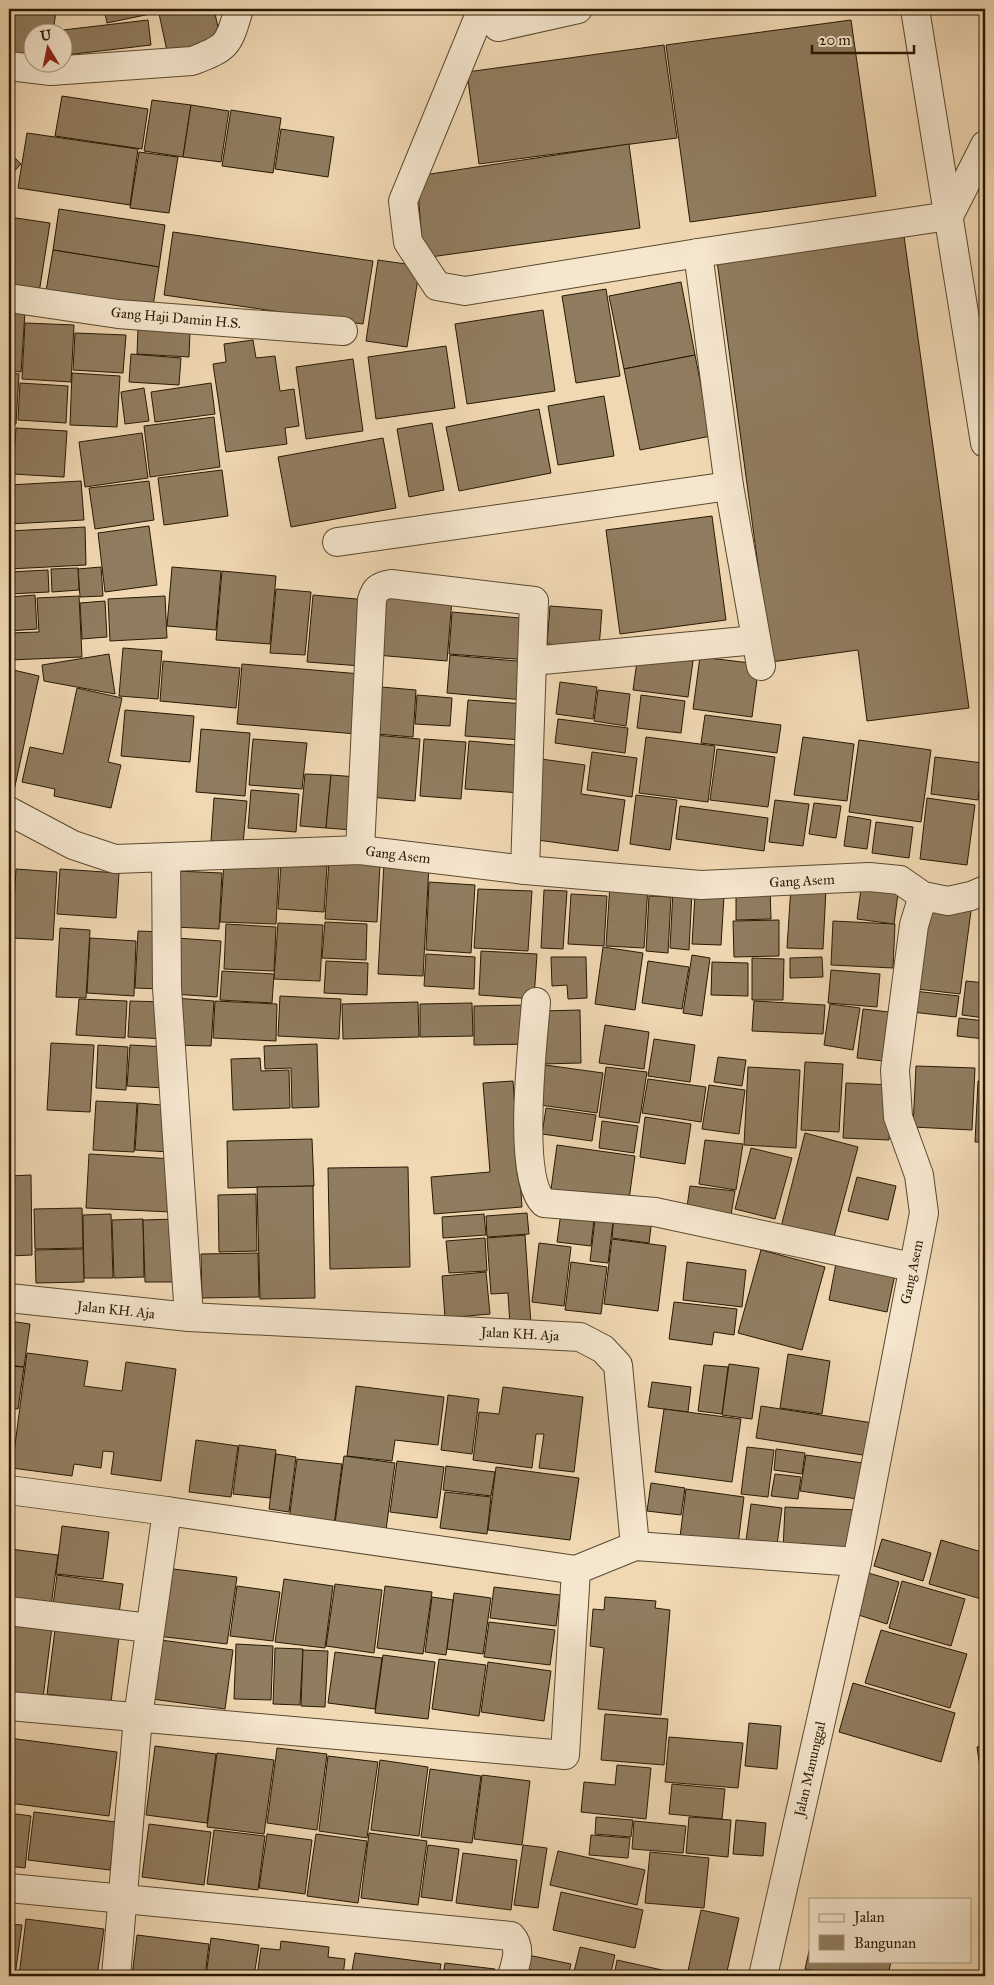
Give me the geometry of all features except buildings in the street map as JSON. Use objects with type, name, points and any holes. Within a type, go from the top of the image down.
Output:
[{"type":"street","points":[[9,66],[51,71],[192,61],[212,54],[229,41],[239,9]]},
{"type":"street","points":[[578,9],[490,18],[403,201],[408,242],[437,286],[465,291],[698,253],[949,216]]},
{"type":"street","points":[[915,9],[985,443]]},
{"type":"street","points":[[949,216],[985,145]]},
{"type":"street","points":[[698,253],[729,486],[762,666]]},
{"type":"street","name":"Gang Haji Damin H.S.","points":[[9,298],[118,314],[343,331]]},
{"type":"street","points":[[337,542],[729,486]]},
{"type":"street","points":[[360,850],[372,600],[375,591],[381,586],[391,584],[534,601],[525,870]]},
{"type":"street","points":[[532,662],[756,640]]},
{"type":"street","name":"Gang Asem","points":[[9,811],[73,845],[115,859],[360,850],[525,870],[701,885],[868,877],[900,880],[923,896],[914,925],[895,1070],[898,1117],[923,1195],[924,1213],[912,1267],[857,1562]]},
{"type":"street","points":[[166,858],[167,988],[188,1317]]},
{"type":"street","points":[[923,896],[948,900],[971,896],[985,890]]},
{"type":"street","points":[[536,1002],[528,1117],[530,1156],[538,1198],[544,1203],[655,1212],[912,1267]]},
{"type":"street","name":"Jalan KH. Aja","points":[[9,1298],[188,1317],[580,1337],[603,1349],[618,1366],[635,1546]]},
{"type":"street","points":[[9,1490],[576,1570],[635,1546],[857,1562]]},
{"type":"street","points":[[116,1976],[138,1717],[149,1628],[167,1511]]},
{"type":"street","name":"Jalan Manunggal","points":[[763,1976],[857,1562]]},
{"type":"street","points":[[9,1706],[565,1755],[576,1570]]},
{"type":"street","points":[[9,1611],[149,1628]]},
{"type":"street","points":[[9,1888],[511,1936],[517,1943],[518,1948],[512,1976]]}]
